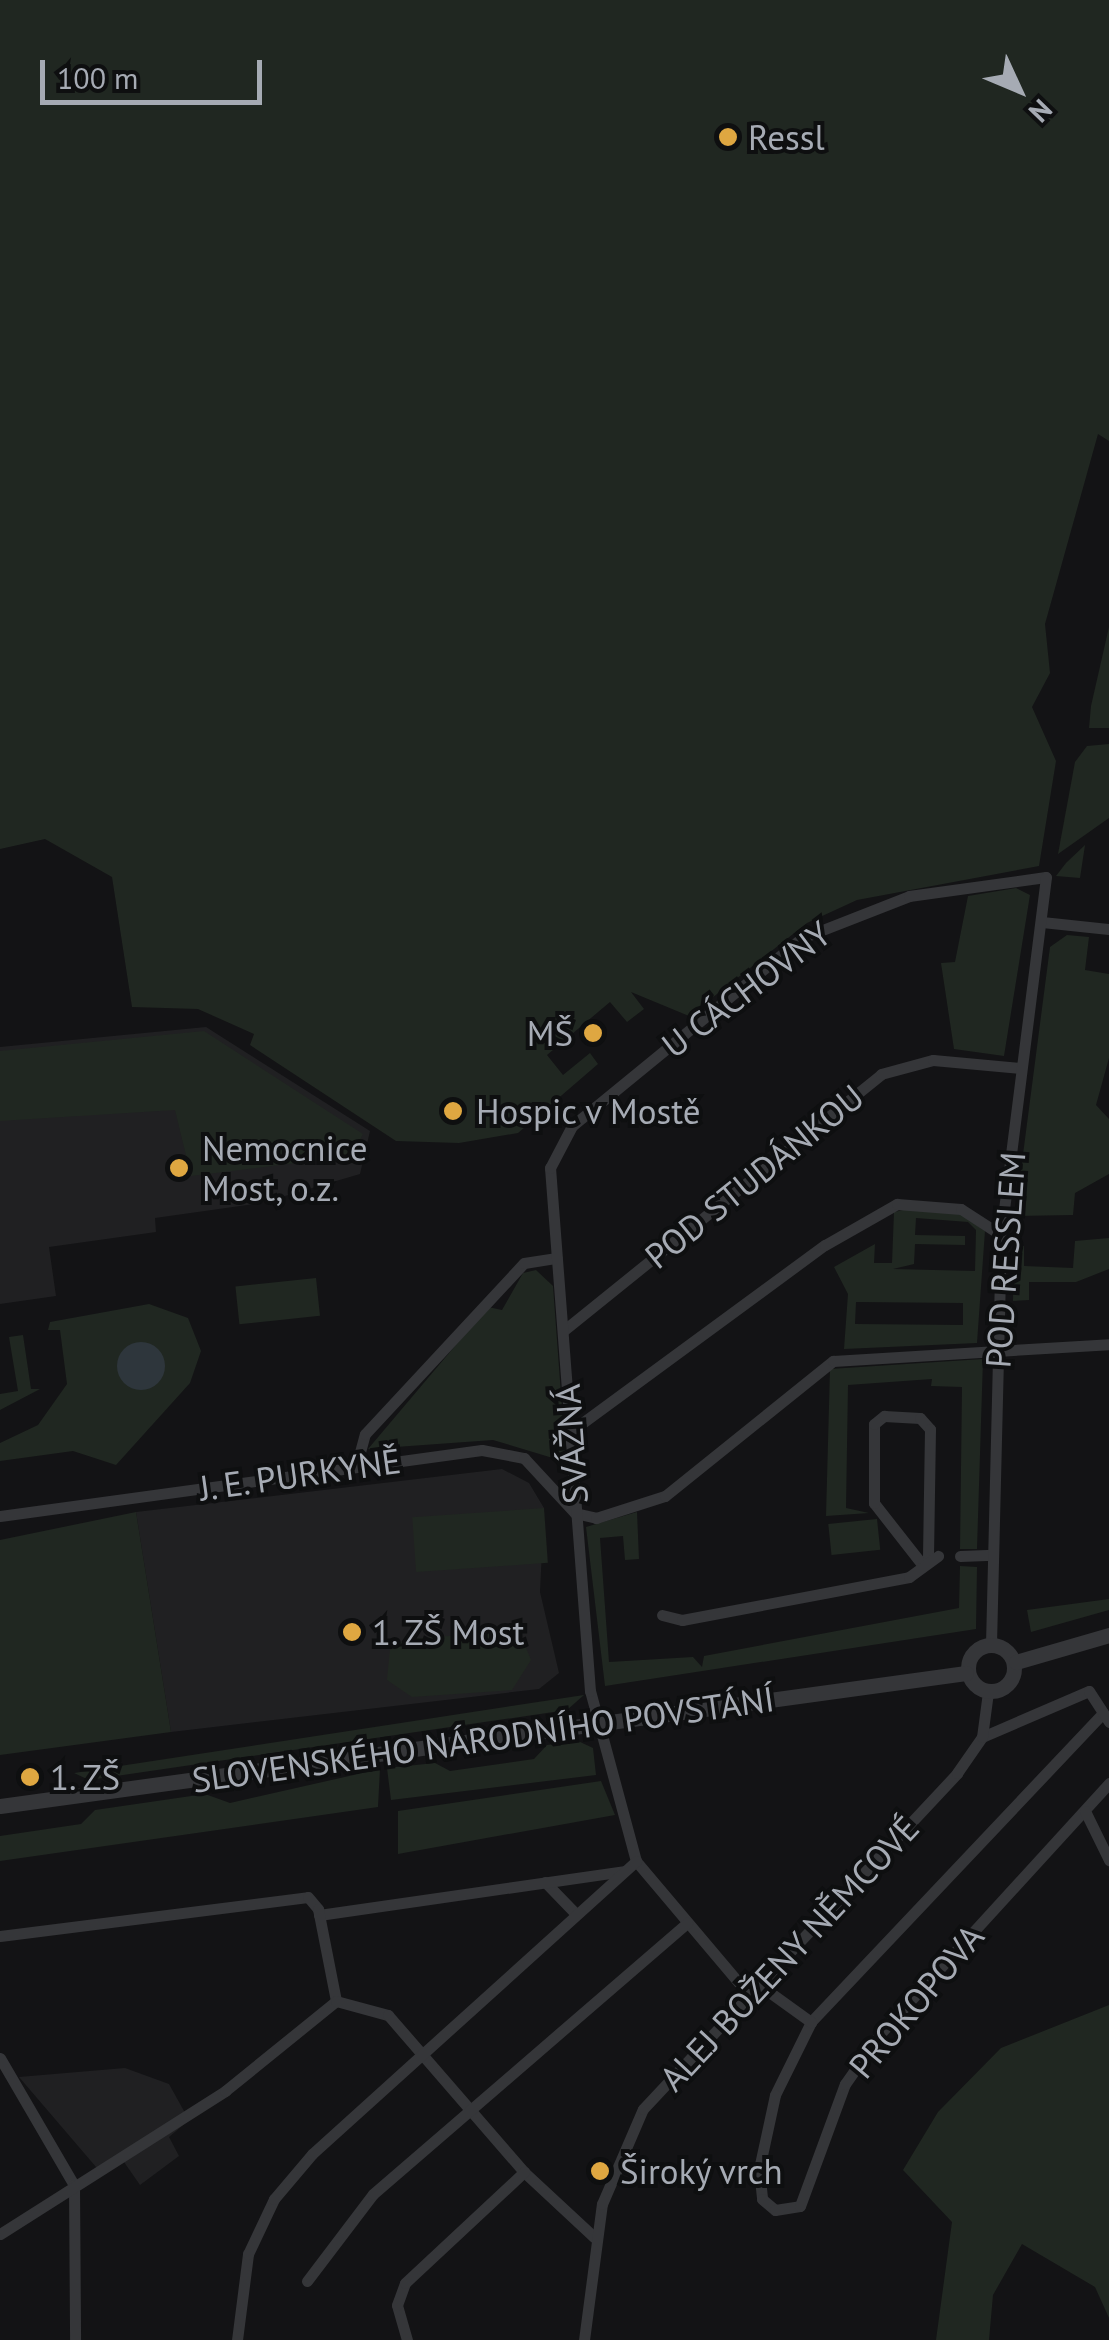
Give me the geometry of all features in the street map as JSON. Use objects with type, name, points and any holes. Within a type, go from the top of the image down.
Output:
[{"type":"street","name":"POD RESSLEM","points":[[991,1645],[1001,1235],[1046,877]]},
{"type":"street","name":"U CÁCHOVNY","points":[[550,1168],[572,1126],[802,938],[909,896],[1046,877]]},
{"type":"street","points":[[1042,922],[1109,929]]},
{"type":"street","name":"POD STUDÁNKOU","points":[[564,1330],[880,1074],[933,1060],[1021,1068]]},
{"type":"street","name":"SVÁŽNÁ","points":[[550,1168],[576,1513],[599,1718],[636,1861]]},
{"type":"street","points":[[570,1432],[824,1246],[897,1204],[961,1209],[1001,1235]]},
{"type":"street","points":[[356,1466],[365,1434],[524,1263],[558,1258]]},
{"type":"street","points":[[576,1513],[596,1518],[664,1496],[832,1361],[1109,1344]]},
{"type":"street","points":[[662,1614],[682,1620],[908,1577],[929,1558],[930,1429],[920,1418],[884,1416],[874,1424],[874,1503],[929,1558]]},
{"type":"street","name":"J. E. PURKYNĚ","points":[[0,1516],[482,1450],[524,1458],[576,1513]]},
{"type":"street","points":[[960,1556],[993,1556]]},
{"type":"street","points":[[982,1737],[988,1692],[1016,1662],[1109,1635]]},
{"type":"street","points":[[988,1692],[969,1686],[966,1672],[991,1645],[1005,1645],[1016,1662]]},
{"type":"street","name":"SLOVENSKÉHO NÁRODNÍHO POVSTÁNÍ","points":[[0,1806],[599,1718],[966,1672]]},
{"type":"street","name":"PROKOPOVA","points":[[982,1737],[1089,1691],[1106,1717],[811,2022],[776,2096],[759,2169],[762,2199],[775,2210],[800,2206],[845,2084],[880,2034],[1109,1783]]},
{"type":"street","name":"ALEJ BOŽENY NĚMCOVÉ","points":[[583,2340],[594,2237],[617,2156],[643,2110],[761,1986],[982,1737]]},
{"type":"street","points":[[1085,1810],[1104,1835],[1109,1860]]},
{"type":"street","points":[[237,2340],[248,2254],[274,2199],[420,2053],[636,1861],[750,1996]]},
{"type":"street","points":[[319,1915],[624,1872]]},
{"type":"street","points":[[545,1882],[576,1914]]},
{"type":"street","points":[[0,1936],[294,1895],[319,1915],[336,2001]]},
{"type":"street","points":[[307,2281],[373,2194],[686,1923]]},
{"type":"street","name":"PROKOPOVA","points":[[761,1986],[811,2022]]},
{"type":"street","points":[[336,2001],[388,2015],[468,2112],[524,2172],[594,2237]]},
{"type":"street","points":[[0,2234],[225,2091],[336,2001]]},
{"type":"street","points":[[0,2058],[74,2186],[75,2340]]},
{"type":"street","points":[[408,2340],[397,2305],[412,2272],[524,2172]]},
{"type":"shaded area","points":[[0,0],[1109,0],[1109,441],[1098,434],[1045,624],[1050,673],[1032,707],[1056,761],[1039,866],[857,900],[807,923],[689,1016],[631,992],[644,1009],[627,1022],[610,1002],[547,1055],[563,1075],[590,1053],[598,1064],[518,1133],[459,1143],[396,1141],[250,1045],[254,1034],[198,1009],[132,1007],[112,877],[45,839],[0,849]]},
{"type":"shaded area","points":[[1109,627],[1109,728],[1089,728],[1091,706]]},
{"type":"shaded area","points":[[1109,744],[1109,818],[1058,854],[1075,762],[1087,746]]},
{"type":"shaded area","points":[[1085,845],[1080,878],[1056,876],[1066,863]]},
{"type":"shaded area","points":[[1016,888],[1030,895],[1004,1056],[954,1049],[941,963],[955,962],[968,896]]},
{"type":"shaded area","points":[[1067,935],[1089,937],[1085,970],[1109,974],[1109,1058],[1096,1105],[1109,1119],[1109,1174],[1075,1193],[1073,1215],[1015,1216],[1050,947]]},
{"type":"shaded area","name":"Nemocnice Most, o.z.","points":[[206,1027],[370,1131],[360,1174],[261,1203],[155,1218],[156,1232],[49,1247],[56,1296],[0,1304],[0,1047]]},
{"type":"shaded area","points":[[204,1031],[363,1134],[351,1156],[191,1176],[175,1110],[0,1121],[0,1051]]},
{"type":"shaded area","points":[[917,1207],[956,1211],[985,1231],[977,1343],[844,1349],[848,1294],[834,1267],[875,1244],[874,1263],[892,1263],[894,1212]],"holes":[[[916,1218],[968,1222],[976,1230],[975,1271],[893,1269],[914,1264],[915,1244],[965,1245],[965,1236],[915,1235]],[[856,1302],[963,1303],[963,1325],[855,1324]]]},
{"type":"shaded area","points":[[1109,1238],[1109,1269],[1076,1282],[1029,1282],[1029,1300],[1013,1301],[1014,1246],[1024,1246],[1024,1266],[1073,1268],[1075,1241]]},
{"type":"shaded area","points":[[536,1270],[553,1286],[566,1462],[493,1440],[368,1449],[488,1307],[502,1310],[523,1273]]},
{"type":"shaded area","points":[[316,1278],[320,1316],[239,1324],[235,1286]]},
{"type":"shaded area","points":[[149,1304],[188,1318],[201,1351],[190,1383],[116,1465],[73,1451],[0,1461],[0,1443],[38,1425],[67,1384],[60,1330],[48,1330],[50,1322]]},
{"type":"shaded area","points":[[23,1335],[31,1389],[40,1389],[0,1410],[0,1394],[18,1391],[9,1337]]},
{"type":"shaded area","points":[[141,1342],[158,1349],[165,1366],[158,1383],[141,1390],[124,1383],[117,1366],[124,1349]]},
{"type":"shaded area","points":[[983,1359],[977,1549],[960,1549],[962,1387],[931,1386],[932,1379],[848,1385],[846,1508],[869,1513],[826,1516],[830,1369]]},
{"type":"shaded area","name":"1. ZŠ Most","points":[[502,1469],[529,1483],[544,1508],[540,1592],[559,1673],[539,1689],[171,1732],[136,1512]]},
{"type":"shaded area","points":[[544,1508],[548,1563],[416,1572],[412,1517]]},
{"type":"shaded area","points":[[136,1512],[171,1732],[0,1755],[0,1540]]},
{"type":"shaded area","points":[[637,1512],[639,1559],[625,1560],[623,1536],[600,1538],[609,1662],[693,1657],[702,1667],[704,1656],[959,1608],[960,1566],[977,1567],[976,1629],[605,1686],[586,1527]]},
{"type":"shaded area","points":[[877,1519],[880,1550],[832,1555],[828,1524]]},
{"type":"shaded area","points":[[1109,1599],[1109,1610],[1031,1632],[1027,1610]]},
{"type":"shaded area","points":[[519,1631],[531,1660],[512,1690],[412,1697],[387,1680],[390,1650],[406,1639]]},
{"type":"shaded area","points":[[584,1695],[567,1710],[89,1780],[74,1773]]},
{"type":"shaded area","points":[[578,1741],[593,1748],[596,1775],[391,1800],[387,1768],[435,1763],[450,1771],[534,1759],[547,1745]]},
{"type":"shaded area","points":[[380,1769],[378,1807],[0,1861],[0,1836],[81,1824],[95,1810],[205,1794],[230,1803]]},
{"type":"shaded area","points":[[601,1781],[615,1815],[398,1854],[398,1811]]},
{"type":"shaded area","points":[[1109,2005],[1109,2318],[1095,2287],[1022,2244],[993,2295],[989,2340],[936,2340],[952,2222],[903,2170],[938,2112],[1001,2048]]},
{"type":"shaded area","points":[[125,2068],[169,2084],[189,2120],[169,2137],[179,2156],[140,2185],[124,2162],[102,2174],[19,2077]]},
{"type":"place","name":"Ressl","points":[[728,137]]},
{"type":"place","name":"MŠ","points":[[593,1033]]},
{"type":"place","name":"Hospic v Mostě","points":[[453,1111]]},
{"type":"place","name":"Nemocnice Most, o.z.","points":[[179,1168]]},
{"type":"place","name":"1. ZŠ Most","points":[[352,1632]]},
{"type":"place","name":"1. ZŠ","points":[[30,1777]]},
{"type":"place","name":"Široký vrch","points":[[600,2171]]}]
